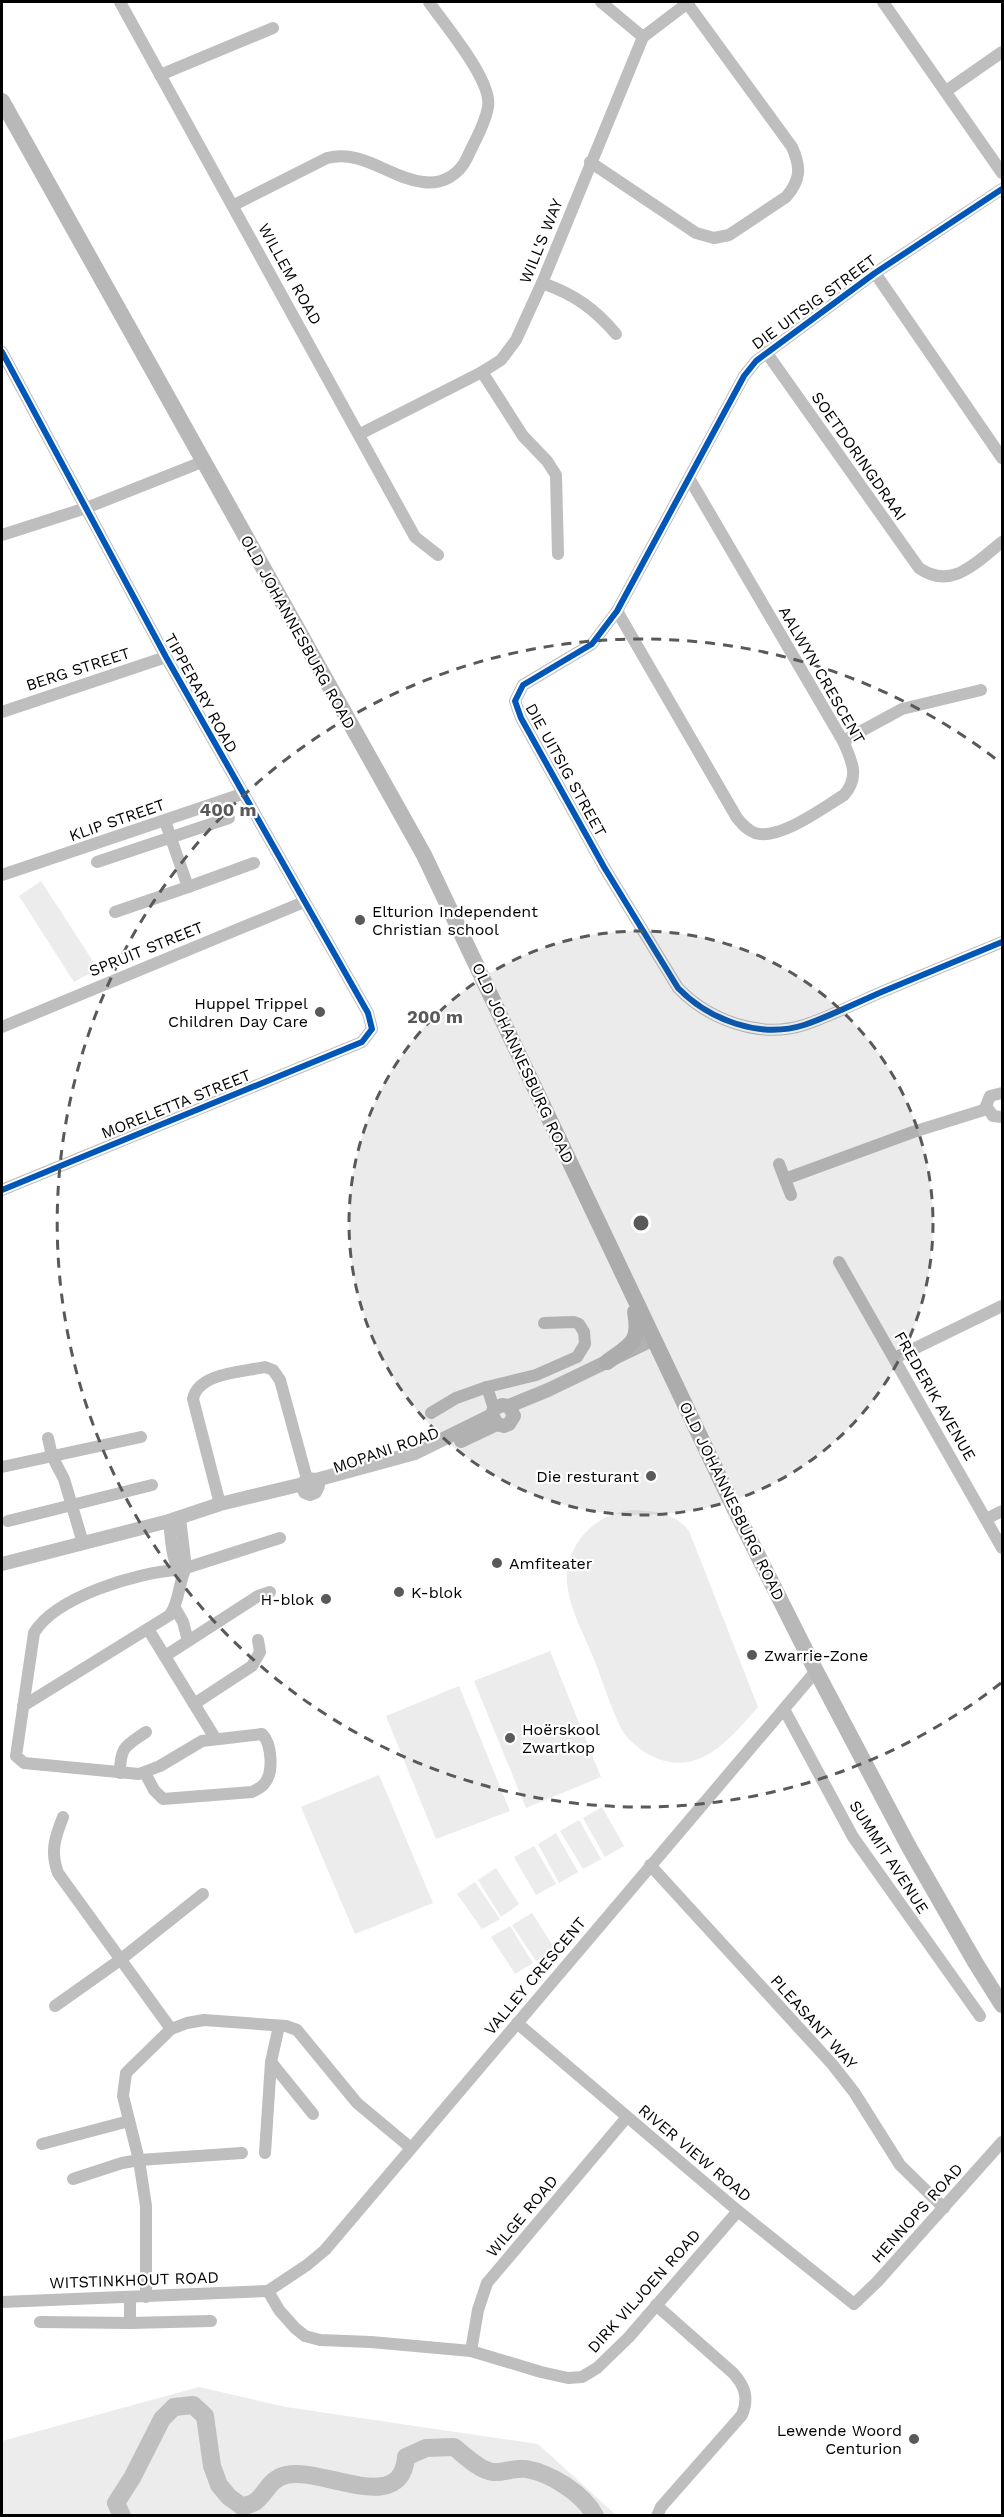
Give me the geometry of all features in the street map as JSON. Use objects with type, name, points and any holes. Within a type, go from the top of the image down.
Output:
[{"type":"main road","name":"OLD JOHANNESBURG ROAD","points":[[2,101],[424,855],[735,1510],[816,1671],[909,1847],[1002,2005]]},
{"type":"main road","points":[[607,1362],[630,1345],[637,1335],[631,1290]]},
{"type":"street","name":"WILLEM ROAD","points":[[120,2],[415,537],[438,555]]},
{"type":"street","points":[[234,206],[327,158],[340,155],[355,156],[422,182],[446,179],[462,169],[485,118],[488,96],[479,74],[429,2]]},
{"type":"street","points":[[601,2],[643,37]]},
{"type":"street","points":[[590,162],[696,232],[714,238],[729,235],[786,197],[797,182],[799,164],[792,147],[688,2]]},
{"type":"street","name":"WILL'S WAY","points":[[360,434],[501,360],[516,340],[542,283],[643,37],[688,2]]},
{"type":"street","points":[[883,2],[1002,173]]},
{"type":"street","points":[[160,75],[273,28]]},
{"type":"street","points":[[946,91],[1002,52]]},
{"type":"street","name":"DIE UITSIG STREET","points":[[1002,189],[875,273],[756,361],[744,376],[617,611],[587,648],[523,685],[516,695],[515,706],[604,867],[678,988],[690,1000],[717,1017],[732,1023],[765,1029],[803,1025],[1002,942]]},
{"type":"street","points":[[875,273],[1002,458]]},
{"type":"street","points":[[542,283],[561,289],[585,303],[616,334]]},
{"type":"street","name":"SOETDORINGDRAAI","points":[[766,352],[911,560],[928,575],[946,578],[957,575],[1002,542]]},
{"type":"street","name":"TIPPERARY ROAD","points":[[2,356],[242,794],[371,1020],[370,1033],[362,1042]]},
{"type":"street","points":[[482,372],[523,436],[554,472],[557,492],[558,554]]},
{"type":"street","points":[[2,535],[86,508],[202,462]]},
{"type":"street","name":"AALWYN CRESCENT","points":[[617,611],[737,818],[754,832],[762,834],[786,829],[844,795],[854,780],[854,770],[853,762],[843,741],[688,478]]},
{"type":"street","name":"BERG STREET","points":[[2,712],[166,657]]},
{"type":"street","points":[[843,741],[902,709],[981,690]]},
{"type":"street","name":"KLIP STREET","points":[[2,875],[242,794]]},
{"type":"street","points":[[97,862],[229,818]]},
{"type":"street","points":[[165,821],[188,887]]},
{"type":"street","points":[[115,912],[254,863]]},
{"type":"street","name":"SPRUIT STREET","points":[[2,1027],[304,902]]},
{"type":"street","name":"MORELETTA STREET","points":[[2,1190],[362,1042]]},
{"type":"street","points":[[1002,1093],[990,1096],[987,1102],[987,1109],[993,1116],[1002,1117]]},
{"type":"street","points":[[785,1179],[913,1132],[987,1109]]},
{"type":"street","points":[[779,1164],[791,1195]]},
{"type":"street","name":"FREDERIK AVENUE","points":[[839,1262],[1002,1548]]},
{"type":"street","points":[[895,1358],[1002,1306]]},
{"type":"street","points":[[431,1413],[456,1398],[536,1375],[568,1362],[582,1351],[585,1337],[579,1324],[544,1323]]},
{"type":"street","name":"MOPANI ROAD","points":[[2,1564],[178,1519],[194,1517],[415,1453],[607,1362],[656,1343]]},
{"type":"street","name":"MOPANI ROAD","points":[[501,1412],[604,1371],[656,1343]]},
{"type":"street","points":[[220,1504],[193,1399],[198,1387],[206,1379],[265,1367],[273,1370],[280,1380],[310,1485]]},
{"type":"street","points":[[492,1386],[501,1412]]},
{"type":"street","points":[[2,1467],[141,1437]]},
{"type":"street","points":[[48,1438],[52,1456],[64,1479],[83,1543]]},
{"type":"street","points":[[8,1521],[152,1485]]},
{"type":"street","name":"MOPANI ROAD","points":[[178,1519],[189,1513],[220,1504],[310,1485]]},
{"type":"street","points":[[986,1519],[1002,1511]]},
{"type":"street","points":[[178,1519],[182,1570],[175,1608],[188,1641]]},
{"type":"street","points":[[145,1773],[153,1790],[163,1798],[252,1791],[264,1785],[267,1780],[271,1757],[270,1747],[262,1734],[215,1738],[202,1741],[145,1773],[37,1766],[18,1760],[16,1756],[34,1633],[39,1623],[60,1607],[86,1593],[153,1573],[182,1570],[280,1538]]},
{"type":"street","points":[[165,1656],[258,1596],[270,1592]]},
{"type":"street","points":[[23,1706],[161,1622],[175,1608]]},
{"type":"street","points":[[148,1629],[215,1738]]},
{"type":"street","points":[[194,1704],[252,1666],[260,1652],[258,1641]]},
{"type":"street","name":"VALLEY CRESCENT","points":[[268,2292],[325,2250],[816,1671]]},
{"type":"street","name":"SUMMIT AVENUE","points":[[784,1709],[854,1837],[980,2016]]},
{"type":"street","points":[[120,1773],[120,1758],[124,1747],[146,1732]]},
{"type":"street","points":[[63,1817],[53,1846],[53,1858],[58,1873],[171,2029]]},
{"type":"street","name":"PLEASANT WAY","points":[[650,1865],[832,2064],[854,2092],[900,2164],[944,2208]]},
{"type":"street","points":[[55,2006],[120,1960],[202,1894]]},
{"type":"street","points":[[146,2296],[146,2206],[139,2160],[122,2091],[126,2073],[171,2029],[204,2020],[279,2026],[297,2030],[364,2110],[411,2148]]},
{"type":"street","name":"RIVER VIEW ROAD","points":[[517,2023],[738,2211],[854,2304]]},
{"type":"street","points":[[265,2153],[272,2062],[279,2026]]},
{"type":"street","points":[[272,2062],[313,2114]]},
{"type":"street","name":"WILGE ROAD","points":[[471,2351],[478,2310],[487,2283],[627,2117]]},
{"type":"street","points":[[42,2144],[129,2121]]},
{"type":"street","name":"HENNOPS ROAD","points":[[854,2304],[877,2283],[1002,2142]]},
{"type":"street","points":[[73,2179],[122,2163],[139,2160],[243,2153]]},
{"type":"street","name":"DIRK VILJOEN ROAD","points":[[268,2292],[294,2328],[312,2338],[471,2351],[541,2372],[567,2378],[582,2377],[602,2364],[738,2211]]},
{"type":"street","name":"WITSTINKHOUT ROAD","points":[[2,2302],[268,2292]]},
{"type":"street","points":[[130,2297],[130,2323]]},
{"type":"street","points":[[656,2305],[741,2381],[747,2398],[742,2415],[661,2507],[657,2516]]},
{"type":"street","points":[[40,2322],[212,2321]]},
{"type":"shaded area","points":[[41,881],[98,969],[74,982],[19,896]]},
{"type":"shaded area","points":[[632,1510],[670,1516],[689,1531],[758,1707],[723,1743],[697,1760],[682,1763],[666,1761],[645,1752],[624,1733],[578,1623],[570,1598],[567,1574],[569,1562],[578,1542],[592,1526],[601,1520]]},
{"type":"shaded area","points":[[550,1651],[601,1777],[526,1808],[474,1681]]},
{"type":"shaded area","points":[[459,1686],[510,1811],[436,1839],[386,1716]]},
{"type":"shaded area","points":[[379,1775],[433,1903],[355,1934],[301,1807]]},
{"type":"shaded area","points":[[602,1807],[624,1846],[605,1857],[583,1818]]},
{"type":"shaded area","points":[[579,1820],[601,1859],[583,1869],[560,1831]]},
{"type":"shaded area","points":[[556,1833],[578,1872],[559,1883],[538,1844]]},
{"type":"shaded area","points":[[534,1846],[556,1884],[536,1895],[514,1857]]},
{"type":"shaded area","points":[[496,1868],[519,1904],[501,1917],[478,1880]]},
{"type":"shaded area","points":[[475,1882],[500,1919],[482,1929],[457,1894]]},
{"type":"shaded area","points":[[532,1913],[555,1949],[536,1961],[512,1925]]},
{"type":"shaded area","points":[[510,1926],[533,1963],[515,1974],[491,1937]]},
{"type":"shaded area","points":[[199,2387],[286,2407],[538,2444],[616,2515],[2,2515],[2,2441]]},
{"type":"waterway","points":[[122,2516],[116,2503],[132,2478],[162,2419],[174,2407],[193,2405],[205,2416],[212,2466],[219,2485],[229,2497],[243,2507],[255,2502],[272,2483],[286,2475],[301,2474],[375,2487],[390,2484],[401,2475],[406,2457],[426,2448],[454,2447],[472,2462],[488,2471],[526,2469],[545,2475],[574,2492],[595,2516]]},
{"type":"cycle path","points":[[1002,189],[875,273],[756,361],[744,376],[617,611],[592,644],[523,685],[515,701],[521,718],[604,867],[678,988],[705,1009],[720,1017],[736,1024],[770,1030],[804,1025],[1002,942]]},
{"type":"cycle path","points":[[2,352],[166,657],[368,1013],[372,1029],[362,1042],[2,1190]]},
{"type":"place","name":"Elturion Independent Christian school","points":[[360,920]]},
{"type":"place","name":"Huppel Trippel Children Day Care","points":[[320,1012]]},
{"type":"place","name":"Die resturant","points":[[651,1476]]},
{"type":"place","name":"Amfiteater","points":[[497,1563]]},
{"type":"place","name":"K-blok","points":[[399,1592]]},
{"type":"place","name":"H-blok","points":[[326,1599]]},
{"type":"place","name":"Zwarrie-Zone","points":[[752,1655]]},
{"type":"place","name":"Hoërskool Zwartkop","points":[[510,1738]]},
{"type":"place","name":"Lewende Woord Centurion","points":[[914,2439]]}]
